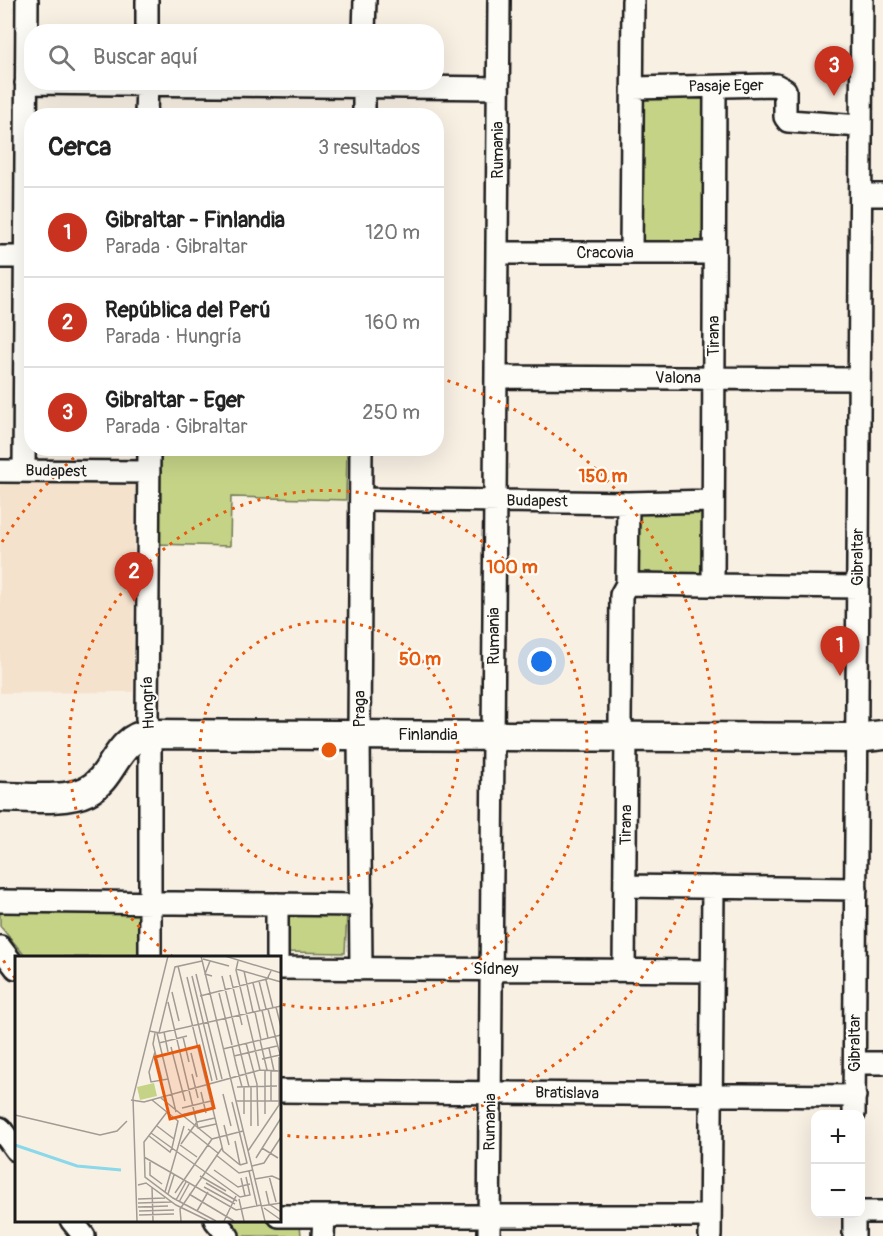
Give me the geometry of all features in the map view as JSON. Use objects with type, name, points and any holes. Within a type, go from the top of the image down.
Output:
[{"type":"street","points":[[27,0],[27,24]]},
{"type":"street","points":[[147,0],[147,24]]},
{"type":"street","points":[[364,24],[365,0]]},
{"type":"street","name":"Rumania","points":[[489,1226],[499,0]]},
{"type":"street","points":[[631,253],[633,0]]},
{"type":"street","name":"Gibraltar","points":[[854,1105],[856,889],[870,737],[858,587],[862,0]]},
{"type":"street","name":"Pasaje Eger","points":[[633,88],[776,85],[785,90],[785,117],[788,121],[861,126]]},
{"type":"street","points":[[444,87],[498,88]]},
{"type":"street","name":"Tirana","points":[[713,585],[715,87]]},
{"type":"street","points":[[26,90],[26,108]]},
{"type":"street","points":[[146,108],[147,90]]},
{"type":"street","points":[[364,90],[364,108]]},
{"type":"street","points":[[861,195],[883,195]]},
{"type":"street","name":"Cracovia","points":[[497,253],[714,253]]},
{"type":"street","points":[[0,257],[24,257]]},
{"type":"street","name":"Valona","points":[[496,377],[859,379]]},
{"type":"street","points":[[24,456],[24,471]]},
{"type":"street","name":"Hungría","points":[[149,456],[147,718],[150,734],[150,956]]},
{"type":"street","name":"Praga","points":[[361,456],[359,735],[361,969]]},
{"type":"street","name":"Budapest","points":[[0,471],[148,472]]},
{"type":"street","name":"Budapest","points":[[361,499],[713,501]]},
{"type":"street","name":"Tirana","points":[[624,970],[626,736],[620,722],[621,595],[627,584],[628,502]]},
{"type":"street","points":[[627,584],[858,587]]},
{"type":"street","name":"Finlandia","points":[[0,797],[80,795],[89,791],[104,777],[126,743],[137,736],[150,734],[870,737]]},
{"type":"street","points":[[625,886],[856,889]]},
{"type":"street","points":[[280,1216],[323,1226],[710,1226],[713,887]]},
{"type":"street","points":[[0,901],[361,905]]},
{"type":"street","points":[[277,904],[277,956]]},
{"type":"street","points":[[0,947],[15,967]]},
{"type":"street","name":"Sídney","points":[[280,968],[712,971]]},
{"type":"street","points":[[855,1063],[883,1063]]},
{"type":"street","name":"Bratislava","points":[[280,1090],[711,1095],[854,1105]]},
{"type":"street","points":[[0,1128],[15,1149]]},
{"type":"street","points":[[865,1212],[883,1212]]},
{"type":"street","points":[[854,1218],[854,1236]]},
{"type":"street","points":[[72,1221],[84,1236]]},
{"type":"street","points":[[216,1221],[228,1236]]},
{"type":"shaded area","points":[[0,483],[135,483],[133,692],[0,693]]},
{"type":"green space","points":[[639,94],[711,95],[708,246],[637,245]]},
{"type":"green space","points":[[156,456],[347,456],[346,500],[231,497],[230,546],[154,544]]},
{"type":"green space","points":[[637,511],[705,513],[703,574],[635,572]]},
{"type":"green space","points":[[0,909],[140,912],[140,956],[25,956],[0,926]]},
{"type":"green space","points":[[283,913],[347,913],[345,953],[284,952]]},
{"type":"green space","points":[[299,1211],[301,1236],[236,1236],[224,1221],[280,1221]]},
{"type":"place","name":"Gibraltar - Eger","points":[[834,96]]},
{"type":"place","name":"República del Perú","points":[[134,602]]},
{"type":"place","name":"Gibraltar - Finlandia","points":[[840,676]]}]
